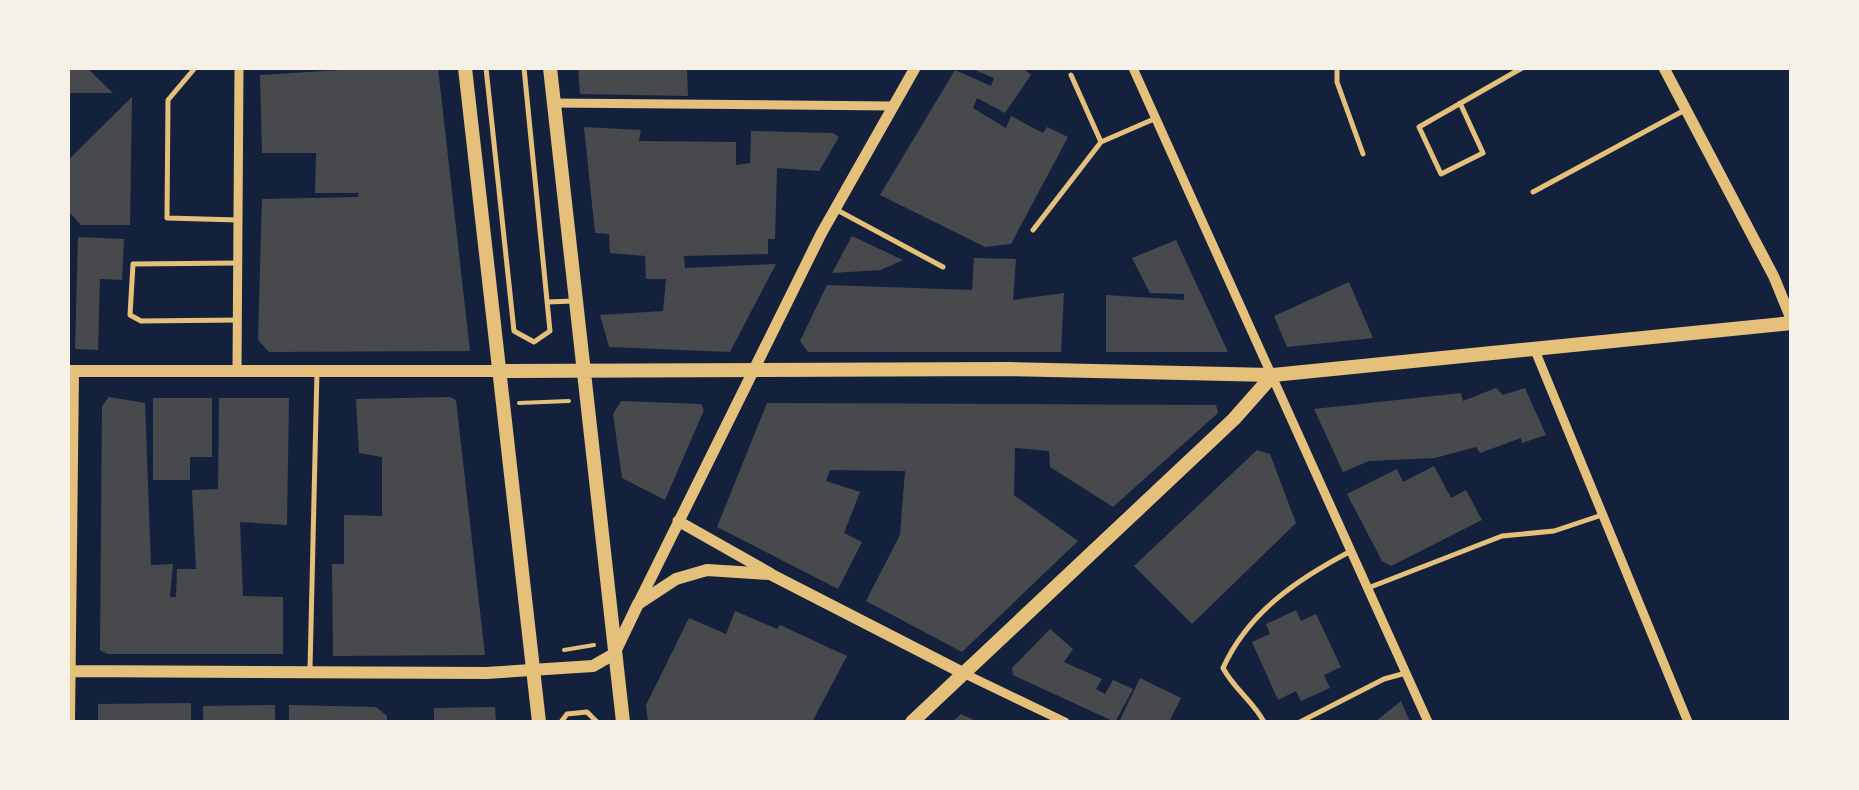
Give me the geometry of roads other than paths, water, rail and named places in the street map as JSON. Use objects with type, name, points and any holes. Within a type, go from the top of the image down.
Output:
[{"type":"main road","points":[[465,68],[538,722]]},
{"type":"main road","points":[[550,68],[623,722]]},
{"type":"main road","points":[[69,722],[70,371],[1010,368],[1274,375],[1792,322]]},
{"type":"main road","points":[[912,722],[1234,419],[1274,375]]},
{"type":"main road","points":[[68,672],[532,672],[593,666],[614,654],[638,604],[676,579],[707,570],[770,574],[963,673]]},
{"type":"street","points":[[237,371],[239,68]]},
{"type":"street","points":[[638,604],[835,208],[915,68]]},
{"type":"street","points":[[1133,68],[1428,722]]},
{"type":"street","points":[[1666,68],[1792,322]]},
{"type":"street","points":[[552,103],[892,106]]},
{"type":"street","points":[[1534,348],[1688,722]]},
{"type":"street","points":[[678,520],[770,574]]},
{"type":"street","points":[[963,673],[1065,722]]},
{"type":"lane","points":[[195,68],[168,100],[167,216],[238,220]]},
{"type":"lane","points":[[486,68],[514,330],[534,342],[550,331],[524,68]]},
{"type":"lane","points":[[1337,68],[1336,82],[1363,154]]},
{"type":"lane","points":[[1460,103],[1483,153],[1441,174],[1419,127],[1460,103],[1522,68]]},
{"type":"lane","points":[[1071,75],[1100,142]]},
{"type":"lane","points":[[1534,192],[1686,110]]},
{"type":"lane","points":[[1033,230],[1100,142],[1156,118]]},
{"type":"lane","points":[[835,208],[943,267]]},
{"type":"lane","points":[[238,264],[133,264],[130,315],[142,321],[238,320]]},
{"type":"lane","points":[[547,302],[574,300]]},
{"type":"lane","points":[[491,308],[512,306]]},
{"type":"lane","points":[[310,672],[317,371]]},
{"type":"lane","points":[[1368,588],[1502,536],[1554,531],[1602,515]]},
{"type":"lane","points":[[1264,722],[1256,707],[1235,690],[1223,668],[1259,616],[1294,581],[1352,551]]},
{"type":"lane","points":[[1300,722],[1384,679],[1406,673]]},
{"type":"lane","points":[[561,722],[567,714],[587,712],[597,722]]}]
